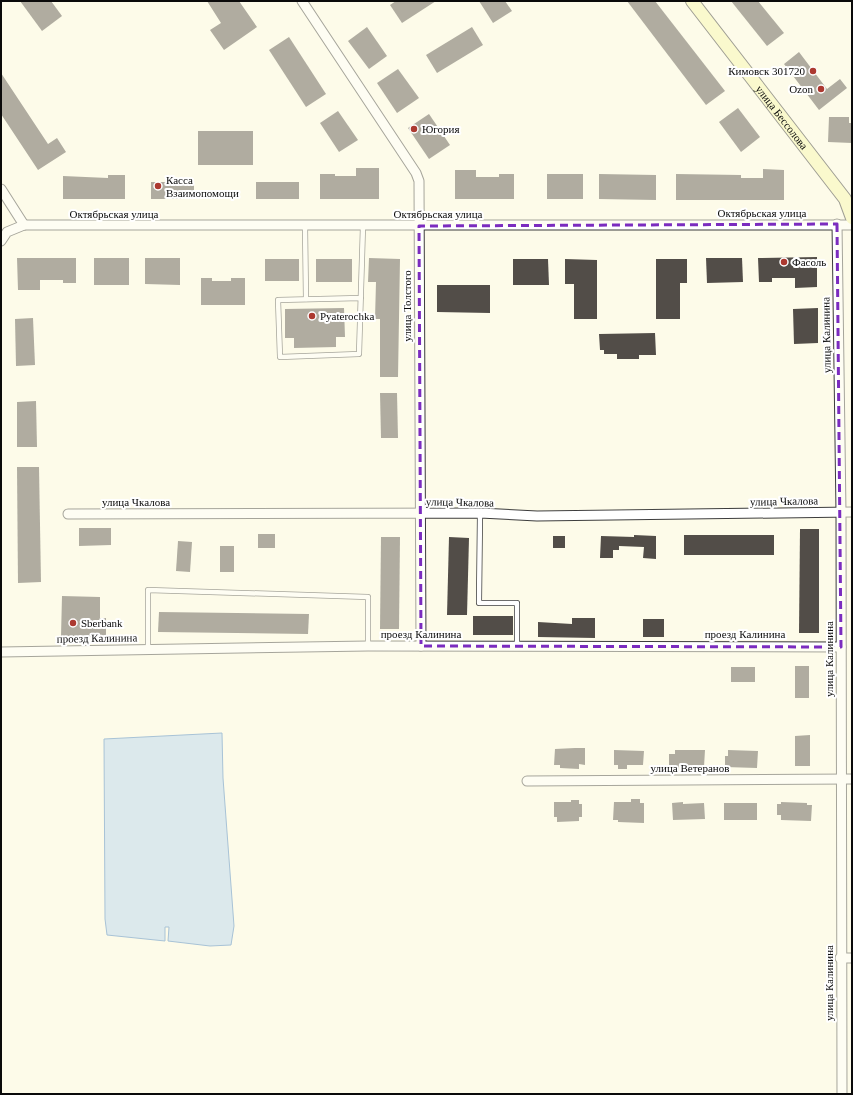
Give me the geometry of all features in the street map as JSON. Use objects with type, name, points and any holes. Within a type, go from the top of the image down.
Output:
[{"type":"main road","name":"улица Бессолова","points":[[692,1],[845,199],[852,218]]},
{"type":"street","name":"улица Толстого","points":[[302,1],[416,173],[420,186],[419,513],[421,646]]},
{"type":"street","points":[[1,189],[24,225],[7,232],[1,241]]},
{"type":"street","name":"улица Калинина","points":[[837,224],[841,512],[840,958],[842,1094]]},
{"type":"street","name":"Октябрьская улица","points":[[24,225],[852,225]]},
{"type":"street","name":"улица Чкалова","points":[[68,514],[480,513],[537,516],[852,512]]},
{"type":"street","name":"проезд Калинина","points":[[1,652],[368,646],[841,647]]},
{"type":"street","name":"улица Ветеранов","points":[[527,781],[852,780]]},
{"type":"street","points":[[840,958],[852,958]]},
{"type":"lane","points":[[305,226],[306,299]]},
{"type":"lane","points":[[361,298],[278,300],[280,357],[359,354],[364,226]]},
{"type":"lane","points":[[480,513],[479,603],[517,603],[517,646]]},
{"type":"lane","points":[[148,649],[148,590],[368,597],[368,646]]},
{"type":"highlighted area","points":[[837,224],[841,647],[421,646],[419,226]]},
{"type":"water","points":[[222,733],[223,778],[234,926],[231,945],[210,946],[168,941],[169,927],[165,927],[165,941],[107,935],[105,919],[104,739]]},
{"type":"building","points":[[20,1],[51,1],[62,16],[42,31]]},
{"type":"building","points":[[207,1],[239,1],[257,27],[224,50],[210,30],[221,23]]},
{"type":"building","points":[[396,1],[436,1],[402,23],[390,5]]},
{"type":"building","points":[[479,1],[505,1],[512,11],[493,23]]},
{"type":"building","points":[[627,1],[655,1],[725,91],[706,105]]},
{"type":"building","points":[[731,1],[758,1],[784,33],[767,46]]},
{"type":"building","points":[[367,27],[387,56],[369,69],[348,41]]},
{"type":"building","points":[[472,27],[483,45],[437,73],[426,55]]},
{"type":"building","points":[[289,37],[326,94],[306,107],[269,50]]},
{"type":"building","points":[[799,52],[827,89],[840,79],[847,88],[819,110],[784,64]]},
{"type":"building","points":[[398,69],[419,98],[397,113],[377,83]]},
{"type":"building","points":[[1,73],[48,144],[57,138],[66,152],[38,170],[1,114]]},
{"type":"building","points":[[738,108],[760,137],[741,152],[719,122]]},
{"type":"building","points":[[338,111],[358,140],[339,152],[320,123]]},
{"type":"building","points":[[429,114],[450,145],[429,159],[408,128]]},
{"type":"building","points":[[829,117],[849,117],[849,123],[852,123],[852,143],[828,142]]},
{"type":"building","points":[[198,131],[253,131],[253,165],[198,165]]},
{"type":"building","points":[[356,168],[379,168],[379,199],[320,199],[320,174],[356,176]]},
{"type":"building","points":[[763,169],[784,170],[784,200],[676,200],[676,174],[741,175],[741,178],[763,178]]},
{"type":"building","points":[[455,170],[476,170],[476,177],[499,177],[499,174],[514,174],[514,199],[455,199]]},
{"type":"building","points":[[547,174],[583,174],[583,199],[547,199]]},
{"type":"building","points":[[599,174],[656,175],[656,200],[599,199]]},
{"type":"building","points":[[108,175],[125,175],[125,199],[63,199],[63,176],[108,178]]},
{"type":"building","points":[[151,182],[194,182],[194,199],[151,199]]},
{"type":"building","points":[[256,182],[299,182],[299,199],[256,199]]},
{"type":"building","points":[[817,257],[817,287],[795,288],[795,278],[772,278],[772,282],[759,282],[758,258]]},
{"type":"building","points":[[17,258],[76,258],[76,283],[63,283],[63,280],[40,280],[40,290],[18,290]]},
{"type":"building","points":[[94,258],[129,258],[129,285],[94,285]]},
{"type":"building","points":[[145,258],[180,258],[180,285],[145,284]]},
{"type":"building","points":[[369,258],[400,259],[398,377],[380,377],[380,319],[375,319],[376,282],[368,282]]},
{"type":"building","points":[[706,258],[742,258],[743,282],[707,283]]},
{"type":"building","points":[[265,259],[299,259],[299,281],[265,281]]},
{"type":"building","points":[[316,259],[352,259],[352,282],[316,282]]},
{"type":"building","points":[[513,259],[548,259],[549,285],[513,285]]},
{"type":"building","points":[[565,259],[597,260],[597,319],[574,319],[574,284],[565,284]]},
{"type":"building","points":[[656,259],[687,259],[687,283],[680,283],[680,319],[656,319]]},
{"type":"building","points":[[201,278],[212,278],[212,281],[231,281],[231,278],[245,278],[245,305],[201,305]]},
{"type":"building","points":[[437,285],[490,285],[490,313],[437,312]]},
{"type":"building","points":[[344,308],[345,337],[336,337],[336,347],[294,348],[294,338],[285,338],[285,309]]},
{"type":"building","points":[[818,308],[818,343],[794,344],[793,309]]},
{"type":"building","points":[[33,318],[35,365],[16,366],[15,319]]},
{"type":"building","points":[[655,333],[656,355],[639,355],[639,359],[617,359],[617,354],[604,354],[604,350],[600,350],[599,334]]},
{"type":"building","points":[[380,393],[397,393],[398,438],[381,438]]},
{"type":"building","points":[[36,401],[37,447],[17,447],[17,402]]},
{"type":"building","points":[[17,467],[39,467],[41,582],[18,583]]},
{"type":"building","points":[[79,528],[111,528],[111,545],[79,546]]},
{"type":"building","points":[[800,529],[819,529],[819,633],[799,633]]},
{"type":"building","points":[[258,534],[275,534],[275,548],[258,548]]},
{"type":"building","points":[[634,535],[656,536],[656,559],[643,558],[644,547],[619,546],[619,550],[613,550],[613,558],[600,558],[601,536],[634,537]]},
{"type":"building","points":[[684,535],[774,535],[774,555],[684,555]]},
{"type":"building","points":[[553,536],[565,536],[565,548],[553,548]]},
{"type":"building","points":[[381,537],[400,537],[399,629],[380,629]]},
{"type":"building","points":[[449,537],[469,538],[467,615],[447,615]]},
{"type":"building","points":[[178,541],[192,542],[190,572],[176,571]]},
{"type":"building","points":[[220,546],[234,546],[234,572],[220,572]]},
{"type":"building","points":[[62,596],[100,597],[100,618],[106,618],[106,637],[61,636]]},
{"type":"building","points":[[159,612],[309,614],[308,634],[158,632]]},
{"type":"building","points":[[473,616],[513,616],[513,635],[473,635]]},
{"type":"building","points":[[572,618],[595,618],[595,638],[538,637],[538,622],[572,624]]},
{"type":"building","points":[[643,619],[664,619],[664,637],[643,637]]},
{"type":"building","points":[[795,666],[809,666],[809,698],[795,698]]},
{"type":"building","points":[[731,667],[755,667],[755,682],[731,682]]},
{"type":"building","points":[[810,735],[810,766],[795,766],[795,736]]},
{"type":"building","points":[[585,748],[585,765],[579,764],[579,769],[560,768],[560,765],[554,765],[555,749]]},
{"type":"building","points":[[614,750],[644,751],[643,765],[627,765],[627,769],[618,769],[618,765],[614,765]]},
{"type":"building","points":[[675,750],[705,750],[704,767],[679,766],[679,773],[669,773],[669,754],[675,754]]},
{"type":"building","points":[[728,750],[758,751],[757,768],[725,767],[725,756],[728,756]]},
{"type":"building","points":[[631,799],[640,799],[640,803],[644,803],[644,823],[618,822],[618,820],[613,820],[614,802],[631,802]]},
{"type":"building","points":[[571,800],[579,800],[579,804],[582,804],[582,817],[579,817],[579,821],[557,822],[557,817],[554,817],[554,802],[571,802]]},
{"type":"building","points":[[683,802],[683,804],[704,803],[705,819],[673,820],[672,803]]},
{"type":"building","points":[[781,802],[807,803],[807,805],[812,805],[811,821],[781,820],[781,815],[777,815],[777,804],[781,804]]},
{"type":"building","points":[[724,803],[757,803],[757,820],[724,820]]},
{"type":"place","name":"Кимовск 301720","points":[[813,71]]},
{"type":"place","name":"Ozon","points":[[821,89]]},
{"type":"place","name":"Югория","points":[[414,129]]},
{"type":"place","name":"Касса Взаимопомощи","points":[[158,186]]},
{"type":"place","name":"Фасоль","points":[[784,262]]},
{"type":"place","name":"Pyaterochka","points":[[312,316]]},
{"type":"place","name":"Sberbank","points":[[73,623]]}]
